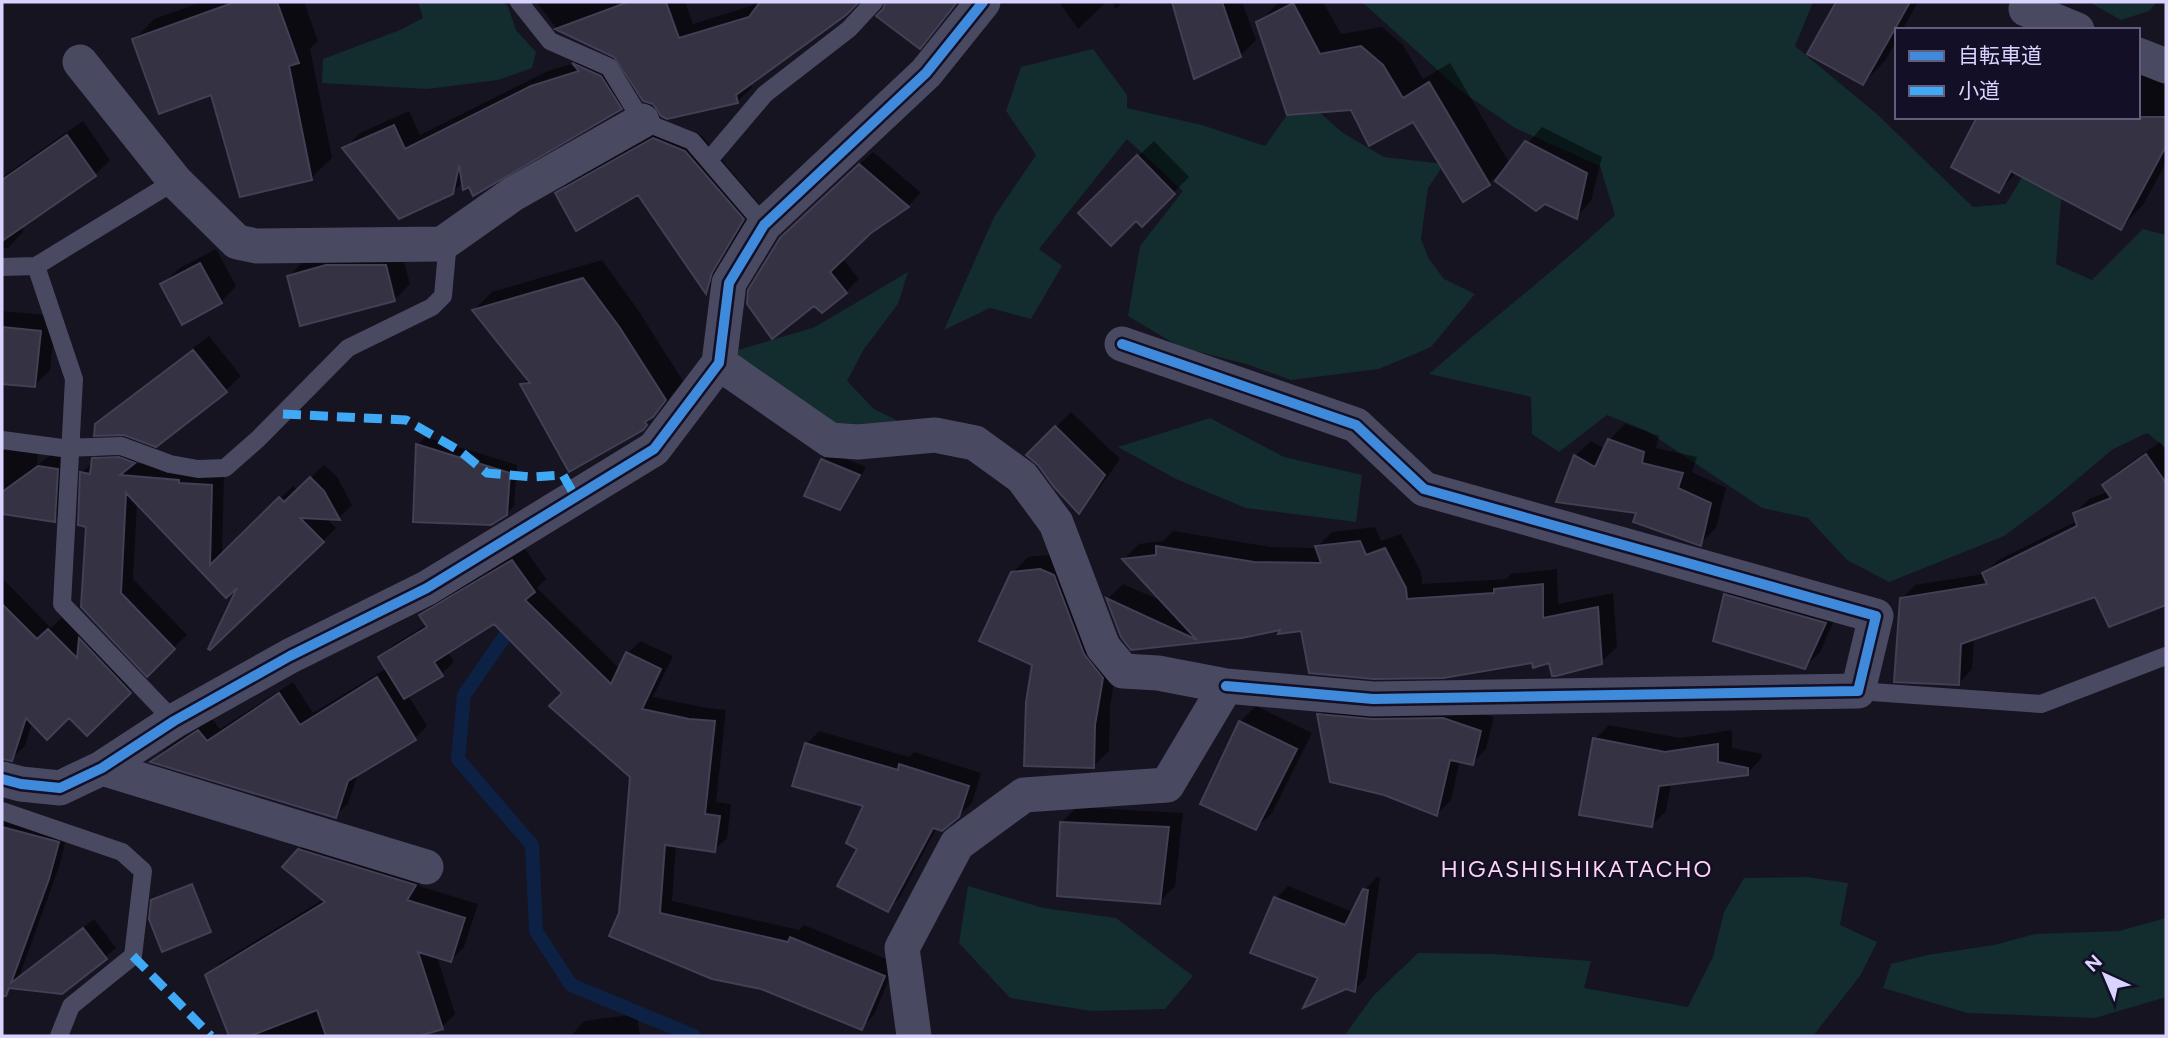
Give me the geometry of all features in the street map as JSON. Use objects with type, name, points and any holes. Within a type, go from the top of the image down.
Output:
[{"type":"street","points":[[2,779],[20,784],[60,788],[102,768],[174,721],[290,656],[427,588],[654,449],[719,363],[729,283],[764,225],[926,73],[983,2]]},
{"type":"street","points":[[2026,9],[2072,28]]},
{"type":"street","points":[[2140,56],[2166,66]]},
{"type":"street","points":[[80,62],[176,181],[237,242],[270,246],[442,244],[513,194],[642,121]]},
{"type":"street","points":[[719,363],[830,440],[858,442],[935,435],[975,443],[1022,477],[1056,523],[1103,647],[1123,671],[1157,673],[1226,686],[1373,699],[1858,691],[1876,616],[1424,489],[1356,425],[1122,344]]},
{"type":"street","points":[[914,1036],[902,948],[957,844],[1024,795],[1167,785],[1226,686]]},
{"type":"street","points":[[102,768],[426,867]]},
{"type":"lane","points":[[519,2],[550,41],[609,67],[642,121],[692,141],[764,225]]},
{"type":"lane","points":[[709,160],[765,94],[849,29],[874,2]]},
{"type":"lane","points":[[2,267],[36,267],[176,181]]},
{"type":"lane","points":[[2,440],[62,448],[121,446],[170,464],[198,469],[225,467],[258,439],[348,348],[432,307],[443,296],[448,241]]},
{"type":"lane","points":[[36,267],[75,379],[62,604],[174,721]]},
{"type":"lane","points":[[1858,691],[2041,704],[2166,656]]},
{"type":"lane","points":[[2,811],[122,852],[144,871],[133,956],[71,1006],[59,1036]]},
{"type":"green space","points":[[418,2],[503,2],[508,7],[516,30],[536,52],[532,68],[498,80],[427,89],[322,83],[323,59],[400,30],[423,18]]},
{"type":"green space","points":[[1362,2],[1813,2],[1795,46],[1878,115],[1973,207],[2006,204],[2057,119],[2099,119],[2061,199],[2056,264],[2092,280],[2143,229],[2166,235],[2166,448],[2147,433],[2113,449],[2050,502],[2004,536],[1889,582],[1847,560],[1808,518],[1762,508],[1647,431],[1607,415],[1559,452],[1532,434],[1531,397],[1429,374],[1615,215],[1600,166],[1515,128],[1461,91]]},
{"type":"green space","points":[[2089,2],[2157,2],[2149,11],[2121,20]]},
{"type":"green space","points":[[1093,49],[1127,95],[1127,108],[1202,125],[1265,146],[1287,115],[1319,112],[1343,133],[1384,157],[1444,164],[1428,188],[1421,239],[1429,259],[1444,279],[1475,294],[1431,347],[1379,369],[1291,380],[1246,364],[1180,347],[1128,316],[1140,246],[1183,191],[1127,139],[1039,249],[1062,266],[1031,319],[990,308],[944,330],[994,217],[1036,155],[1006,111],[1021,67]]},
{"type":"green space","points":[[908,272],[898,304],[864,349],[847,381],[874,409],[910,427],[832,426],[725,354],[815,327]]},
{"type":"green space","points":[[1210,418],[1284,457],[1362,475],[1356,522],[1246,508],[1176,479],[1118,447]]},
{"type":"green space","points":[[1807,877],[1848,883],[1840,925],[1877,942],[1860,976],[1813,1036],[1344,1036],[1373,996],[1418,953],[1494,954],[1591,961],[1584,988],[1688,1007],[1713,957],[1724,912],[1744,878]]},
{"type":"green space","points":[[968,886],[1044,908],[1116,918],[1193,976],[1165,1009],[1091,1011],[1010,998],[959,943]]},
{"type":"green space","points":[[2166,918],[2166,997],[2095,1018],[1967,1013],[1883,988],[1891,964],[1927,955],[1994,945],[2035,934],[2119,931]]},
{"type":"building","points":[[235,2],[277,2],[299,63],[289,66],[312,180],[240,197],[211,95],[159,114],[132,39]]},
{"type":"building","points":[[628,2],[666,2],[679,38],[749,17],[760,2],[859,2],[846,15],[736,95],[738,103],[667,119],[661,116],[653,104],[643,101],[614,57],[555,29]]},
{"type":"building","points":[[885,2],[957,2],[920,49],[876,16],[883,9]]},
{"type":"building","points":[[1172,2],[1222,2],[1241,57],[1194,79]]},
{"type":"building","points":[[1836,2],[1910,2],[1863,85],[1807,54]]},
{"type":"building","points":[[1293,3],[1320,54],[1361,46],[1383,65],[1403,98],[1429,82],[1490,185],[1463,202],[1413,122],[1369,146],[1351,110],[1287,115],[1256,22]]},
{"type":"building","points":[[572,63],[601,76],[622,109],[473,196],[469,187],[463,190],[459,165],[453,194],[399,219],[342,148],[394,125],[405,149],[531,86],[579,71]]},
{"type":"building","points":[[2166,117],[2166,146],[2121,230],[2011,171],[1999,193],[1951,167],[1976,119]]},
{"type":"building","points":[[67,135],[96,176],[2,241],[2,180]]},
{"type":"building","points":[[653,138],[685,151],[744,219],[712,273],[706,294],[638,195],[576,231],[555,193]]},
{"type":"building","points":[[1525,141],[1587,173],[1577,219],[1545,204],[1536,211],[1495,181]]},
{"type":"building","points":[[1137,155],[1175,194],[1142,227],[1136,221],[1111,246],[1078,213]]},
{"type":"building","points":[[859,164],[909,207],[871,233],[830,272],[847,293],[822,313],[814,306],[772,339],[747,304],[748,290],[780,238]]},
{"type":"building","points":[[200,263],[222,303],[182,325],[160,284]]},
{"type":"building","points":[[326,265],[386,265],[395,301],[300,326],[287,276]]},
{"type":"building","points":[[583,278],[620,328],[666,400],[653,417],[645,422],[647,425],[643,430],[569,472],[520,384],[530,383],[472,310]]},
{"type":"building","points":[[2,327],[41,331],[35,387],[2,384]]},
{"type":"building","points":[[193,350],[227,392],[156,447],[124,435],[94,436],[95,424]]},
{"type":"building","points":[[1055,426],[1105,475],[1079,514],[1038,465],[1026,455]]},
{"type":"building","points":[[1608,439],[1644,452],[1642,463],[1683,473],[1678,488],[1711,503],[1701,546],[1633,522],[1636,513],[1556,502],[1574,455],[1595,467]]},
{"type":"building","points":[[416,444],[510,473],[507,515],[491,525],[413,522]]},
{"type":"building","points":[[2146,454],[2166,483],[2166,605],[2109,627],[2095,597],[1961,644],[1959,685],[1894,682],[1900,598],[1987,584],[1982,573],[2077,526],[2073,513],[2111,498],[2102,485]]},
{"type":"building","points":[[119,457],[135,463],[120,475],[212,485],[210,565],[279,497],[284,502],[310,477],[324,491],[340,520],[300,518],[324,542],[210,650],[208,649],[237,588],[226,598],[126,493],[121,593],[175,649],[147,677],[81,607],[86,527],[78,525],[80,472],[90,474],[92,458]]},
{"type":"building","points":[[821,459],[860,475],[840,510],[804,496]]},
{"type":"building","points":[[38,466],[58,469],[55,522],[2,514],[2,492]]},
{"type":"building","points":[[1360,541],[1366,555],[1385,548],[1406,588],[1407,599],[1494,593],[1494,589],[1543,584],[1543,618],[1598,607],[1602,664],[1556,676],[1552,676],[1549,663],[1533,668],[1532,663],[1443,678],[1374,679],[1309,673],[1301,631],[1278,634],[1280,630],[1242,638],[1131,650],[1121,637],[1106,598],[1197,640],[1122,559],[1156,555],[1156,546],[1254,562],[1321,563],[1315,546]]},
{"type":"building","points":[[512,560],[535,592],[525,600],[611,684],[626,652],[661,669],[642,709],[689,719],[715,721],[705,814],[720,816],[715,852],[665,845],[660,913],[788,942],[790,937],[885,976],[862,1030],[761,989],[712,979],[609,936],[619,913],[630,777],[549,706],[562,693],[494,624],[434,662],[443,676],[404,699],[378,657],[427,627],[419,615]]},
{"type":"building","points":[[1040,569],[1054,575],[1084,654],[1103,678],[1095,725],[1094,768],[1024,766],[1026,702],[1032,665],[979,641],[1011,572]]},
{"type":"building","points":[[1724,594],[1826,623],[1805,669],[1713,641]]},
{"type":"building","points":[[2,604],[37,639],[48,629],[77,658],[79,638],[131,693],[87,736],[69,718],[47,740],[26,718],[12,761],[2,759]]},
{"type":"building","points":[[377,677],[416,740],[348,781],[336,818],[150,762],[198,730],[207,741],[279,693],[300,725]]},
{"type":"building","points":[[1317,714],[1373,719],[1443,718],[1481,731],[1473,765],[1450,760],[1437,816],[1384,795],[1330,782]]},
{"type":"building","points":[[1239,721],[1297,749],[1256,830],[1200,804]]},
{"type":"building","points":[[1593,738],[1665,752],[1718,744],[1718,762],[1748,768],[1748,775],[1659,786],[1652,827],[1579,815]]},
{"type":"building","points":[[805,743],[898,770],[899,764],[969,786],[959,817],[942,831],[933,828],[888,912],[837,886],[857,849],[846,843],[863,806],[792,786]]},
{"type":"building","points":[[1060,822],[1169,827],[1160,904],[1057,896]]},
{"type":"building","points":[[2,827],[59,842],[49,879],[11,983],[83,928],[107,959],[62,994],[9,988],[6,996],[2,996]]},
{"type":"building","points":[[298,849],[416,885],[407,900],[465,918],[451,962],[418,952],[443,1029],[419,1036],[326,1036],[317,1010],[250,1036],[229,1036],[205,975],[325,902],[282,867]]},
{"type":"building","points":[[192,884],[211,932],[162,952],[149,919],[151,900]]},
{"type":"building","points":[[1363,889],[1368,890],[1355,992],[1346,989],[1303,1008],[1318,978],[1250,953],[1274,897],[1345,925]]},
{"type":"waterway","points":[[516,620],[464,695],[458,759],[532,845],[536,931],[571,985],[694,1036]]},
{"type":"marked path","points":[[283,414],[406,420],[460,451],[487,473],[532,477],[563,475],[576,498]]},
{"type":"marked path","points":[[133,956],[211,1036]]},
{"type":"cycle path","points":[[2,779],[60,788],[102,768],[174,721],[290,656],[427,588],[654,449],[719,363],[729,283],[764,225],[926,73],[983,2]]},
{"type":"cycle path","points":[[1122,344],[1356,425],[1424,489],[1876,616],[1858,691],[1373,699],[1226,686]]},
{"type":"district","name":"HIGASHISHIKATACHO","points":[[1577,869]]}]
